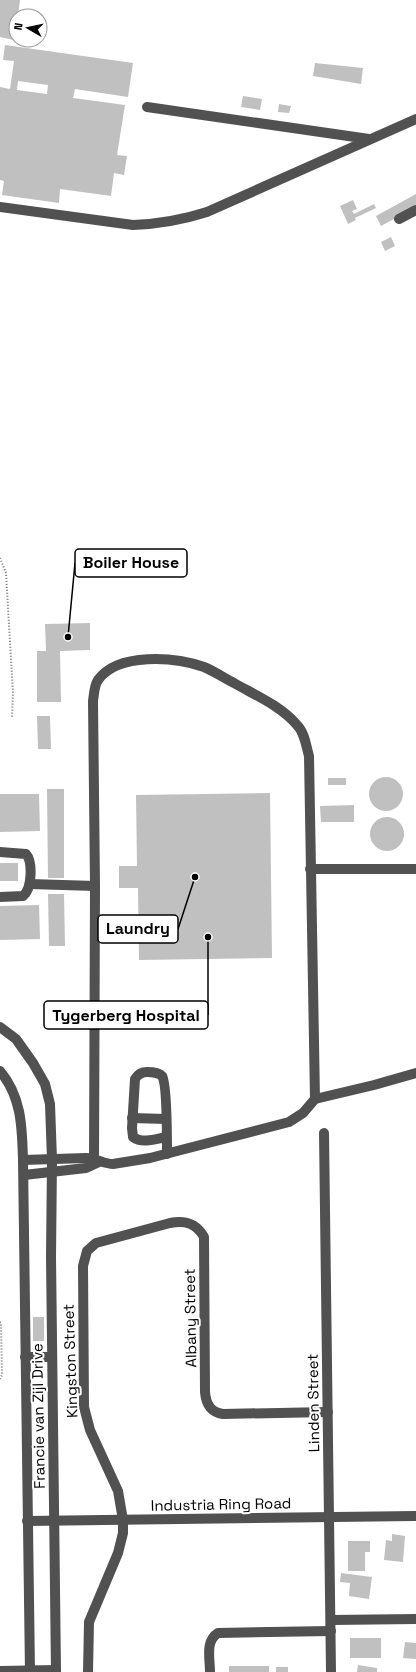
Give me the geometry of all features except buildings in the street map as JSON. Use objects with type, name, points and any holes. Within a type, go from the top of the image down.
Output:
[{"type":"street","points":[[147,107],[370,139]]},
{"type":"street","points":[[0,206],[125,224],[167,223],[207,212],[416,119]]},
{"type":"street","points":[[399,219],[416,210]]},
{"type":"street","points":[[97,1161],[94,690],[98,681],[110,670],[126,662],[141,660],[177,660],[206,668],[275,707],[298,726],[305,739],[309,756],[315,1099]]},
{"type":"street","points":[[0,852],[26,854],[29,860],[30,884],[27,892],[22,896],[0,897]]},
{"type":"street","points":[[310,869],[416,869]]},
{"type":"street","points":[[30,884],[95,886]]},
{"type":"street","name":"Francie van Zijl Drive","points":[[0,1026],[16,1039],[33,1063],[44,1084],[50,1104],[52,1160],[52,1357],[55,1481],[54,1521],[56,1671]]},
{"type":"street","name":"Francie van Zijl Drive","points":[[0,1071],[10,1086],[18,1106],[21,1119],[24,1160],[25,1357],[30,1671]]},
{"type":"street","points":[[166,1137],[145,1141],[133,1137],[132,1118],[135,1080],[141,1073],[158,1073],[163,1079],[167,1154]]},
{"type":"street","points":[[24,1160],[97,1161],[109,1164],[118,1164],[167,1154],[289,1122],[302,1113],[315,1099],[374,1086],[416,1073]]},
{"type":"street","points":[[132,1118],[166,1119]]},
{"type":"street","name":"Linden Street","points":[[324,1133],[332,1672]]},
{"type":"street","points":[[24,1175],[86,1168],[97,1161]]},
{"type":"street","name":"Albany Street","points":[[87,1251],[92,1245],[100,1241],[170,1223],[179,1221],[193,1224],[199,1229],[204,1237],[205,1392],[209,1408],[216,1413],[223,1414],[328,1412]]},
{"type":"street","name":"Kingston Street","points":[[87,1251],[83,1266],[84,1407],[90,1430],[118,1491],[123,1520],[123,1533],[118,1553],[89,1622],[88,1672]]},
{"type":"street","points":[[25,1357],[52,1357]]},
{"type":"street","name":"Industria Ring Road","points":[[27,1521],[416,1516]]},
{"type":"street","points":[[331,1620],[416,1619]]},
{"type":"street","points":[[210,1672],[209,1643],[218,1633],[331,1631]]},
{"type":"street","points":[[0,1671],[56,1671]]},
{"type":"path","points":[[0,558],[6,572],[13,693],[12,717]]},
{"type":"path","points":[[0,1322],[2,1375],[0,1380]]},
{"type":"place","name":"Boiler House","points":[[68,637]]},
{"type":"place","name":"Laundry","points":[[195,877]]},
{"type":"place","name":"Tygerberg Hospital","points":[[208,937]]}]
